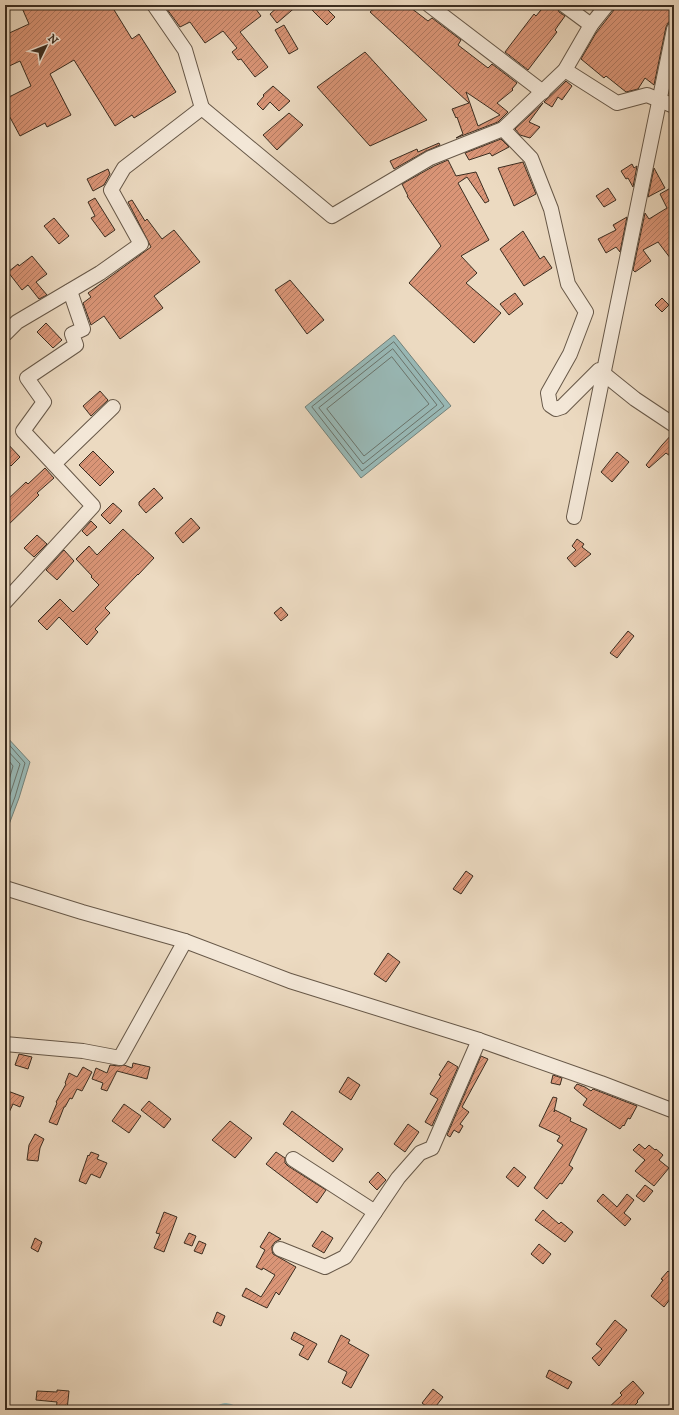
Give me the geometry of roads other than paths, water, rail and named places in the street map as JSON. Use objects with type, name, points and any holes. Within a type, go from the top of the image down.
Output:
[{"type":"street","points":[[154,5],[185,50],[202,108],[332,216],[430,158],[503,129],[565,70],[591,24],[607,5]]},
{"type":"street","points":[[429,5],[543,92]]},
{"type":"street","points":[[564,5],[591,24]]},
{"type":"street","points":[[574,517],[674,29]]},
{"type":"street","points":[[565,70],[617,102],[647,95],[674,106]]},
{"type":"street","points":[[5,334],[17,322],[100,274],[141,244],[111,190],[124,168],[202,108]]},
{"type":"street","points":[[503,129],[531,158],[551,209],[568,284],[586,312],[570,354],[548,394],[550,404],[556,409],[562,407],[599,370],[635,400],[674,425]]},
{"type":"street","points":[[5,602],[93,506],[23,431],[44,402],[27,378],[76,345],[72,334],[83,329],[70,292]]},
{"type":"street","points":[[54,464],[113,407]]},
{"type":"street","points":[[5,888],[82,912],[186,941],[290,981],[479,1040],[601,1083],[674,1111]]},
{"type":"street","points":[[5,1044],[70,1050],[120,1058],[186,941]]},
{"type":"street","points":[[280,1249],[325,1267],[345,1257],[398,1178],[420,1153],[432,1148],[479,1040]]},
{"type":"street","points":[[293,1159],[374,1212]]},
{"type":"water","points":[[394,335],[451,406],[361,478],[305,407]]},
{"type":"water","points":[[5,735],[30,762],[19,798],[5,835]]},
{"type":"waterway","points":[[222,1410],[230,1410]]}]
